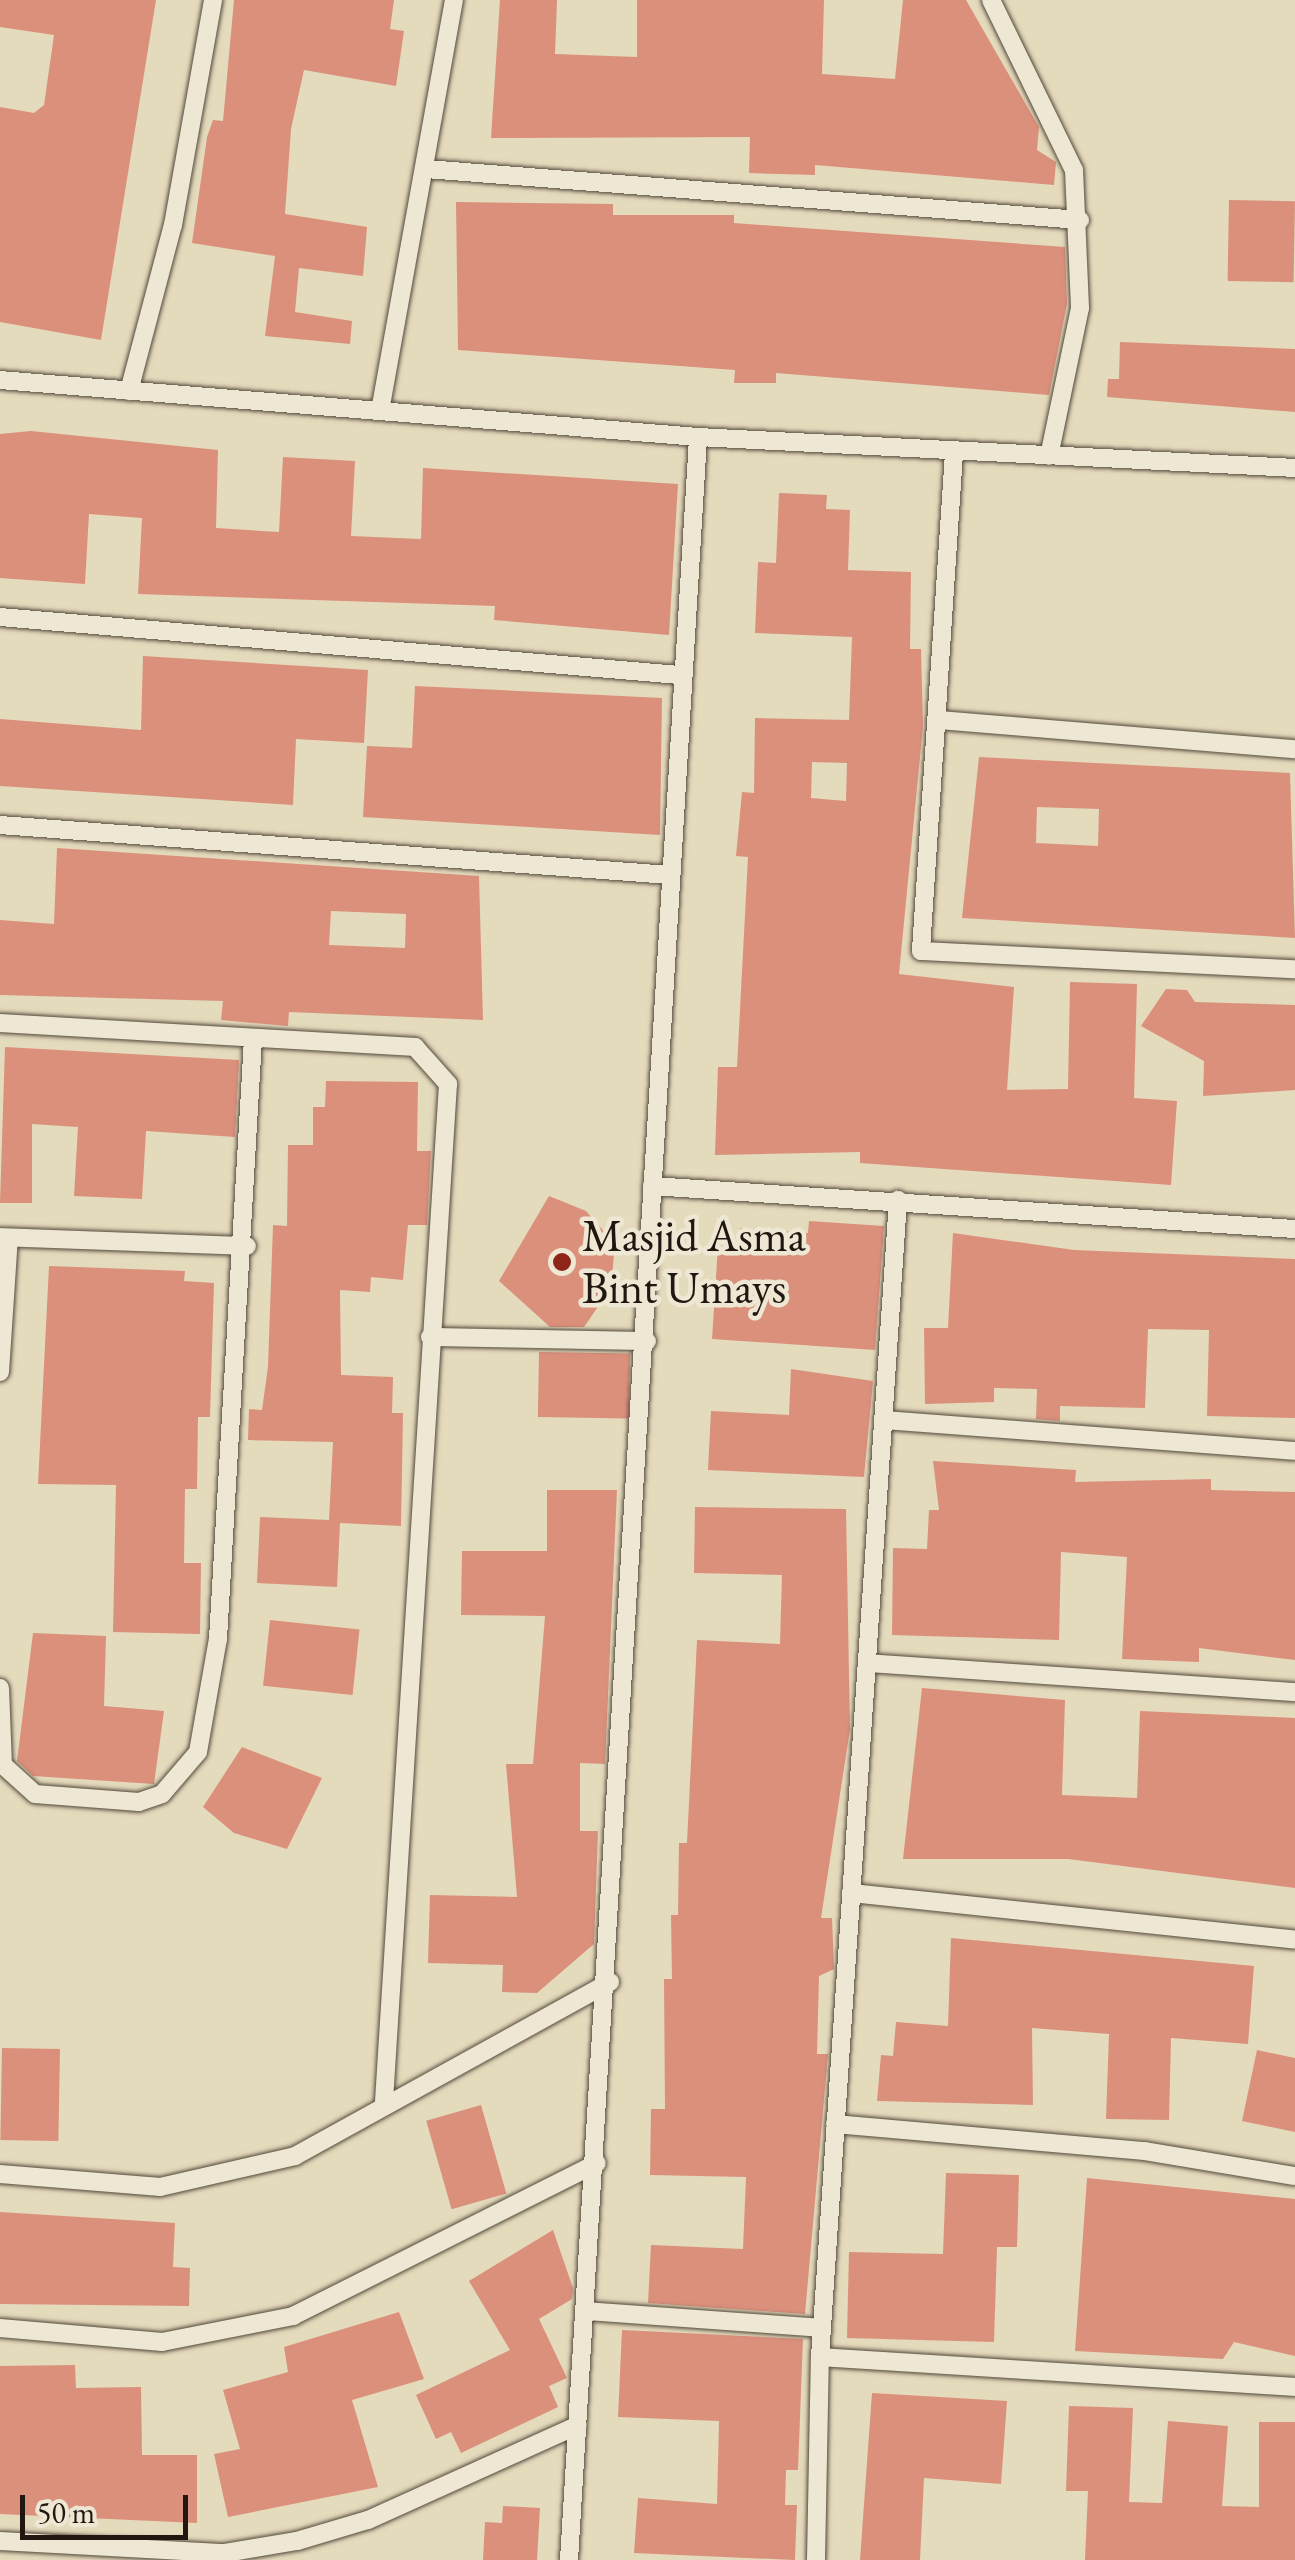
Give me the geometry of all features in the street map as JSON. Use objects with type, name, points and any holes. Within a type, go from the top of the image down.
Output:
[{"type":"street","points":[[129,391],[173,225],[213,0]]},
{"type":"street","points":[[380,411],[454,0]]},
{"type":"street","points":[[991,0],[1068,154],[1080,220],[1080,308],[1049,456]]},
{"type":"street","points":[[426,169],[1080,220]]},
{"type":"street","points":[[0,380],[698,437],[1295,468]]},
{"type":"street","points":[[568,2560],[610,1982],[680,675],[698,437]]},
{"type":"street","points":[[954,453],[921,951],[1295,969]]},
{"type":"street","points":[[0,617],[680,675]]},
{"type":"street","points":[[939,720],[1295,749]]},
{"type":"street","points":[[0,825],[670,874]]},
{"type":"street","points":[[0,1023],[416,1048],[448,1084],[384,2101]]},
{"type":"street","points":[[0,1688],[3,1764],[36,1794],[139,1802],[162,1794],[198,1752],[218,1639],[247,1246],[253,1040]]},
{"type":"street","points":[[652,1186],[1295,1229]]},
{"type":"street","points":[[816,2560],[821,2328],[898,1200]]},
{"type":"street","points":[[0,1372],[4,1237],[247,1246]]},
{"type":"street","points":[[430,1337],[647,1341]]},
{"type":"street","points":[[883,1420],[1295,1452]]},
{"type":"street","points":[[866,1663],[1295,1692]]},
{"type":"street","points":[[851,1893],[1295,1940]]},
{"type":"street","points":[[0,2174],[160,2187],[226,2176],[295,2156],[384,2101],[610,1982]]},
{"type":"street","points":[[836,2124],[1146,2151],[1295,2176]]},
{"type":"street","points":[[0,2328],[162,2342],[293,2316],[597,2163]]},
{"type":"street","points":[[586,2312],[821,2328]]},
{"type":"street","points":[[820,2357],[1295,2386]]},
{"type":"street","points":[[0,2542],[224,2553],[297,2541],[368,2520],[578,2424]]},
{"type":"building","points":[[0,0],[156,0],[101,340],[0,322],[0,107],[34,113],[44,105],[54,35],[0,27]]},
{"type":"building","points":[[234,0],[394,0],[390,29],[404,31],[396,86],[304,70],[291,129],[285,214],[367,227],[363,276],[299,268],[295,312],[352,321],[350,344],[265,336],[275,256],[192,243],[207,137],[213,120],[223,121]]},
{"type":"building","points":[[500,0],[557,0],[555,54],[637,57],[637,0],[824,0],[822,74],[895,79],[903,0],[966,0],[1039,127],[1037,150],[1056,162],[1054,185],[815,165],[815,175],[749,173],[750,137],[491,138]]},
{"type":"building","points":[[1229,200],[1295,201],[1294,282],[1228,281]]},
{"type":"building","points":[[456,202],[613,204],[613,215],[734,215],[734,223],[1065,247],[1067,304],[1049,395],[776,373],[776,383],[734,383],[735,370],[458,350]]},
{"type":"building","points":[[1120,342],[1295,349],[1295,412],[1107,397],[1108,379],[1119,379]]},
{"type":"building","points":[[31,431],[218,450],[216,528],[279,532],[283,457],[355,461],[351,536],[421,539],[423,468],[678,484],[669,635],[494,620],[495,606],[138,594],[142,518],[89,514],[85,584],[0,578],[0,434]]},
{"type":"building","points":[[779,493],[827,495],[826,509],[850,510],[848,570],[911,572],[910,649],[921,649],[923,726],[899,974],[1014,987],[1007,1090],[1068,1089],[1070,982],[1137,984],[1134,1098],[1177,1101],[1171,1185],[860,1163],[860,1152],[715,1155],[718,1067],[737,1067],[748,857],[736,856],[742,792],[754,793],[755,718],[849,720],[852,637],[755,633],[758,562],[776,563]],"holes":[[[812,762],[847,763],[846,801],[811,798]]]},
{"type":"building","points":[[143,656],[368,670],[364,743],[296,739],[293,805],[0,786],[0,719],[141,730]]},
{"type":"building","points":[[415,686],[662,698],[660,835],[363,817],[367,746],[412,748]]},
{"type":"building","points":[[979,757],[1290,773],[1295,938],[962,918]],"holes":[[[1037,807],[1099,809],[1098,846],[1036,843]]]},
{"type":"building","points":[[57,848],[479,876],[483,1020],[289,1012],[288,1026],[221,1020],[223,1001],[0,995],[0,920],[54,924]],"holes":[[[331,911],[406,914],[405,948],[329,945]]]},
{"type":"building","points":[[1166,989],[1187,990],[1195,1002],[1295,1005],[1295,1090],[1203,1096],[1204,1061],[1141,1026]]},
{"type":"building","points":[[5,1047],[239,1060],[235,1137],[146,1131],[142,1199],[74,1196],[78,1127],[32,1124],[32,1203],[0,1203]]},
{"type":"building","points":[[326,1081],[418,1082],[417,1151],[431,1151],[427,1225],[408,1225],[403,1280],[371,1277],[370,1292],[340,1290],[341,1375],[393,1377],[392,1413],[403,1413],[401,1526],[340,1523],[337,1587],[257,1583],[260,1517],[329,1520],[333,1442],[248,1440],[249,1409],[262,1410],[268,1367],[273,1225],[287,1226],[288,1145],[313,1145],[313,1107],[325,1107]]},
{"type":"building","name":"Masjid Asma Bint Umays","points":[[549,1196],[586,1211],[615,1244],[611,1288],[584,1327],[550,1327],[499,1281]]},
{"type":"building","points":[[809,1221],[884,1226],[875,1350],[712,1339],[718,1246],[738,1248],[740,1228],[808,1233]]},
{"type":"building","points":[[953,1233],[1074,1250],[1295,1259],[1295,1418],[1207,1416],[1209,1330],[1148,1329],[1145,1408],[1060,1406],[1060,1421],[1036,1419],[1037,1389],[994,1388],[994,1402],[925,1404],[924,1328],[948,1328]]},
{"type":"building","points":[[49,1266],[185,1271],[184,1281],[214,1283],[210,1417],[198,1417],[197,1489],[185,1489],[184,1563],[201,1563],[200,1634],[113,1632],[116,1485],[38,1484]]},
{"type":"building","points":[[539,1352],[630,1354],[629,1419],[538,1417]]},
{"type":"building","points":[[791,1369],[873,1381],[864,1477],[708,1470],[711,1411],[789,1415]]},
{"type":"building","points":[[933,1461],[1076,1470],[1075,1482],[1211,1479],[1211,1490],[1295,1492],[1295,1660],[1199,1648],[1199,1662],[1122,1659],[1127,1557],[1061,1552],[1059,1640],[892,1635],[893,1548],[927,1549],[929,1510],[939,1510]]},
{"type":"building","points":[[547,1490],[617,1490],[605,1764],[580,1763],[580,1831],[598,1831],[594,1944],[537,1993],[502,1992],[503,1965],[428,1963],[430,1895],[517,1897],[506,1764],[533,1764],[545,1616],[461,1615],[462,1551],[547,1551]]},
{"type":"building","points":[[695,1507],[846,1509],[850,1729],[821,1918],[832,1918],[834,1969],[819,1976],[817,2054],[828,2054],[805,2314],[648,2303],[651,2245],[743,2249],[746,2177],[650,2175],[651,2109],[665,2109],[664,1979],[672,1979],[671,1915],[678,1915],[679,1843],[687,1843],[697,1640],[780,1644],[782,1575],[694,1573]]},
{"type":"building","points":[[270,1620],[360,1629],[353,1695],[263,1686]]},
{"type":"building","points":[[33,1633],[106,1636],[104,1706],[164,1711],[154,1784],[33,1776],[17,1761]]},
{"type":"building","points":[[922,1688],[1065,1700],[1062,1795],[1137,1798],[1140,1711],[1295,1718],[1295,1888],[1068,1859],[903,1859]]},
{"type":"building","points":[[242,1747],[322,1778],[287,1849],[234,1833],[203,1807]]},
{"type":"building","points":[[951,1938],[1254,1966],[1248,2044],[1171,2038],[1169,2120],[1106,2119],[1109,2034],[1032,2028],[1033,2105],[877,2101],[881,2055],[893,2056],[896,2022],[948,2026]]},
{"type":"building","points":[[2,2048],[60,2049],[58,2141],[0,2140]]},
{"type":"building","points":[[1257,2050],[1295,2058],[1295,2132],[1242,2121]]},
{"type":"building","points":[[481,2105],[506,2193],[452,2209],[426,2121]]},
{"type":"building","points":[[946,2173],[1019,2175],[1017,2247],[997,2247],[994,2342],[847,2338],[849,2252],[943,2254]]},
{"type":"building","points":[[1087,2178],[1295,2199],[1295,2356],[1234,2342],[1223,2359],[1075,2351]]},
{"type":"building","points":[[0,2212],[175,2223],[173,2267],[190,2268],[189,2306],[0,2304]]},
{"type":"building","points":[[553,2230],[573,2288],[572,2299],[539,2319],[567,2378],[549,2386],[558,2407],[461,2453],[451,2432],[436,2439],[416,2395],[510,2350],[469,2281]]},
{"type":"building","points":[[399,2312],[424,2379],[352,2400],[378,2487],[228,2517],[214,2454],[240,2449],[223,2390],[288,2372],[284,2347]]},
{"type":"building","points":[[622,2330],[803,2339],[798,2470],[786,2470],[785,2505],[797,2505],[795,2560],[634,2553],[638,2498],[717,2504],[719,2421],[618,2417]]},
{"type":"building","points":[[75,2365],[76,2388],[141,2387],[142,2455],[197,2455],[197,2523],[0,2514],[0,2366]]},
{"type":"building","points":[[872,2393],[1007,2401],[1001,2484],[924,2478],[920,2560],[860,2560]]},
{"type":"building","points":[[1069,2406],[1133,2408],[1129,2502],[1162,2503],[1168,2421],[1228,2426],[1222,2506],[1259,2507],[1259,2422],[1295,2422],[1295,2560],[1085,2560],[1088,2491],[1066,2491]]},
{"type":"building","points":[[503,2506],[540,2508],[537,2560],[483,2560],[485,2522],[502,2523]]},
{"type":"place","name":"Masjid Asma Bint Umays","points":[[562,1262]]}]
